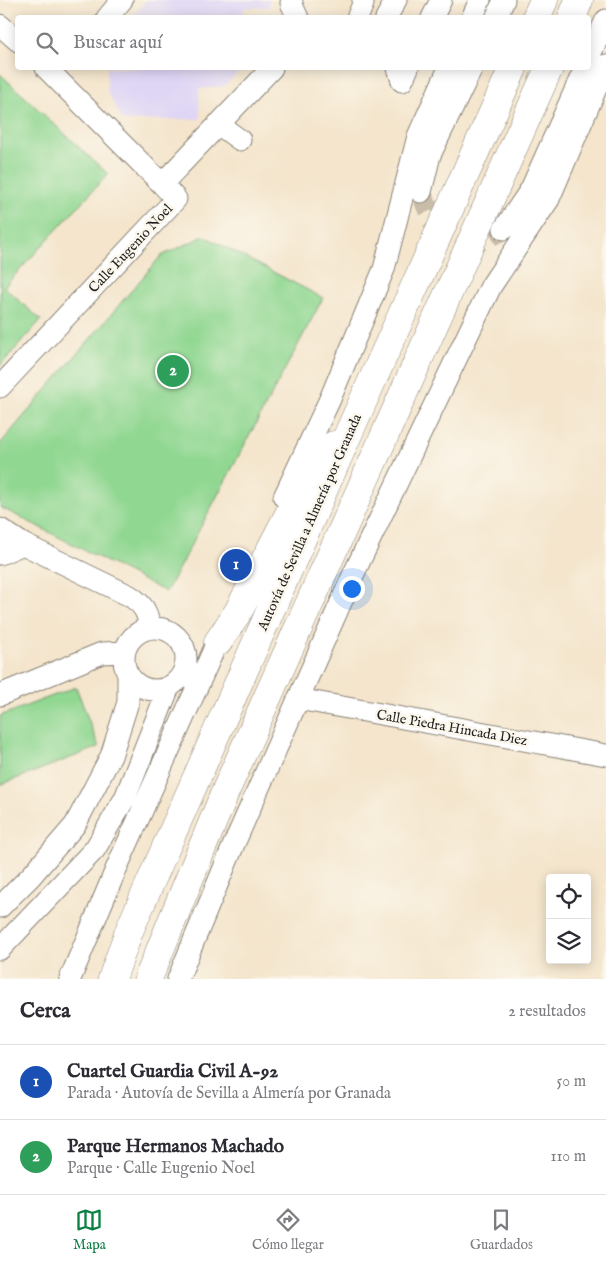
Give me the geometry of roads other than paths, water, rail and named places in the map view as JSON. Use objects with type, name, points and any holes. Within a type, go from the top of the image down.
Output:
[{"type":"highway","points":[[537,15],[544,0]]},
{"type":"highway","points":[[573,15],[579,0]]},
{"type":"highway","name":"Autovía de Sevilla a Almería por Granada","points":[[112,979],[129,931],[350,430],[512,70]]},
{"type":"highway","points":[[148,979],[226,790],[548,70]]},
{"type":"highway","points":[[218,642],[238,612],[315,464],[350,430]]},
{"type":"street","points":[[109,15],[122,0]]},
{"type":"street","points":[[292,0],[297,15]]},
{"type":"street","points":[[358,15],[363,0]]},
{"type":"street","points":[[388,15],[396,0]]},
{"type":"street","points":[[434,15],[441,0]]},
{"type":"street","points":[[473,15],[480,0]]},
{"type":"street","points":[[497,15],[504,0]]},
{"type":"street","points":[[591,52],[606,20]]},
{"type":"street","points":[[0,24],[15,38]]},
{"type":"street","points":[[178,979],[234,844],[354,573],[491,286],[549,199],[606,65]]},
{"type":"street","points":[[54,70],[162,184]]},
{"type":"street","name":"Calle Eugenio Noel","points":[[0,387],[176,199],[162,184],[270,70]]},
{"type":"street","points":[[399,70],[402,81],[407,70]]},
{"type":"street","points":[[70,979],[117,867],[218,642],[230,608],[330,399],[384,269],[418,136],[448,70]]},
{"type":"street","points":[[421,192],[430,155],[471,70]]},
{"type":"street","points":[[504,229],[531,190],[584,70]]},
{"type":"street","points":[[218,124],[240,140]]},
{"type":"street","points":[[0,529],[23,544],[130,596],[142,604],[146,611],[150,628]]},
{"type":"street","points":[[0,554],[23,544]]},
{"type":"street","points":[[150,628],[158,628],[170,632],[177,638],[184,647],[186,659],[184,670],[178,680],[169,687],[159,691],[144,689],[138,686],[128,677],[124,669],[126,646],[134,636],[144,629],[150,628]]},
{"type":"street","points":[[0,694],[102,653],[124,652]]},
{"type":"street","points":[[0,907],[31,876],[75,825],[111,756],[128,702],[128,677]]},
{"type":"street","points":[[0,949],[95,849],[125,798],[169,687]]},
{"type":"street","name":"Calle Piedra Hincada Diez","points":[[298,700],[606,755]]},
{"type":"street","points":[[60,979],[85,923],[117,867]]},
{"type":"tunnel","points":[[421,192],[434,224],[480,241],[504,229]]},
{"type":"place","name":"Parque Hermanos Machado","points":[[173,371]]},
{"type":"place","name":"Cuartel Guardia Civil A-92","points":[[236,565]]}]
